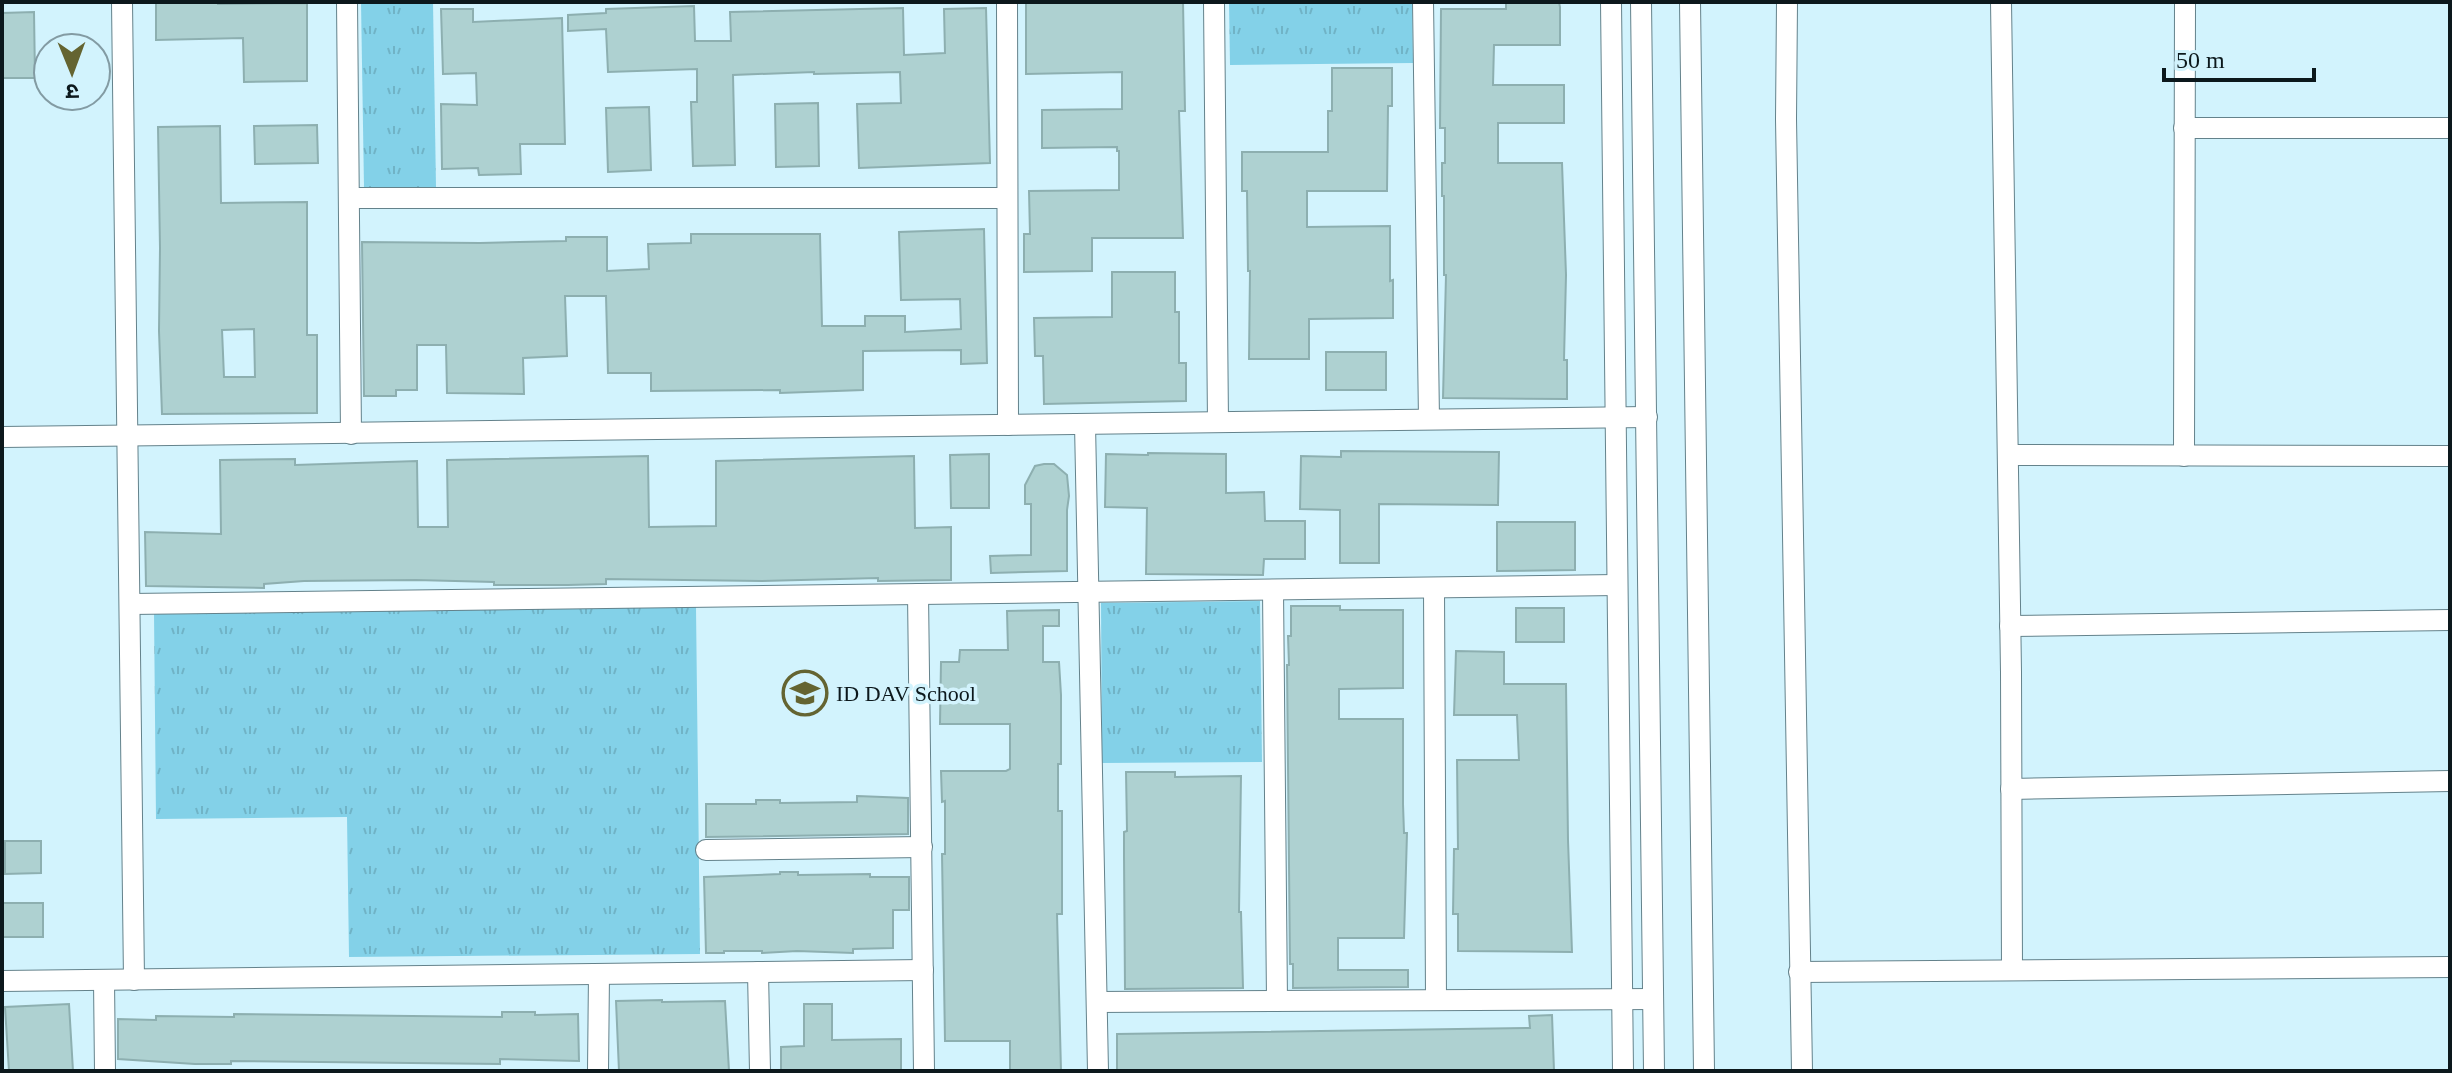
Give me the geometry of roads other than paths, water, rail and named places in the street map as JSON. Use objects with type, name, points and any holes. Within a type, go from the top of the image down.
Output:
[{"type":"street","points":[[122,2],[134,980]]},
{"type":"street","points":[[347,2],[351,434]]},
{"type":"street","points":[[1007,2],[1008,425]]},
{"type":"street","points":[[1214,2],[1218,422]]},
{"type":"street","points":[[1423,2],[1429,419]]},
{"type":"street","points":[[1611,2],[1623,1071]]},
{"type":"street","points":[[1641,2],[1654,1071]]},
{"type":"street","points":[[1690,2],[1704,1071]]},
{"type":"street","points":[[1787,2],[1786,119],[1802,1071]]},
{"type":"street","points":[[2001,2],[2012,970]]},
{"type":"street","points":[[2184,456],[2185,2]]},
{"type":"street","points":[[2184,128],[2450,128]]},
{"type":"street","points":[[349,198],[1007,198]]},
{"type":"street","points":[[2,437],[1647,417]]},
{"type":"street","points":[[1085,424],[1098,1071]]},
{"type":"street","points":[[2008,455],[2450,456]]},
{"type":"street","points":[[130,604],[1617,585]]},
{"type":"street","points":[[1434,588],[1436,1000]]},
{"type":"street","points":[[1273,590],[1277,1001]]},
{"type":"street","points":[[918,594],[924,1071]]},
{"type":"street","points":[[2010,626],[2450,620]]},
{"type":"street","points":[[2011,789],[2450,781]]},
{"type":"street","points":[[706,850],[922,847]]},
{"type":"street","points":[[1799,972],[2450,967]]},
{"type":"street","points":[[2,981],[923,970]]},
{"type":"street","points":[[758,972],[760,1071]]},
{"type":"street","points":[[598,1071],[599,974]]},
{"type":"street","points":[[104,980],[105,1071]]},
{"type":"street","points":[[1097,1002],[1652,999]]},
{"type":"place","name":"ID DAV School","points":[[805,693]]}]
